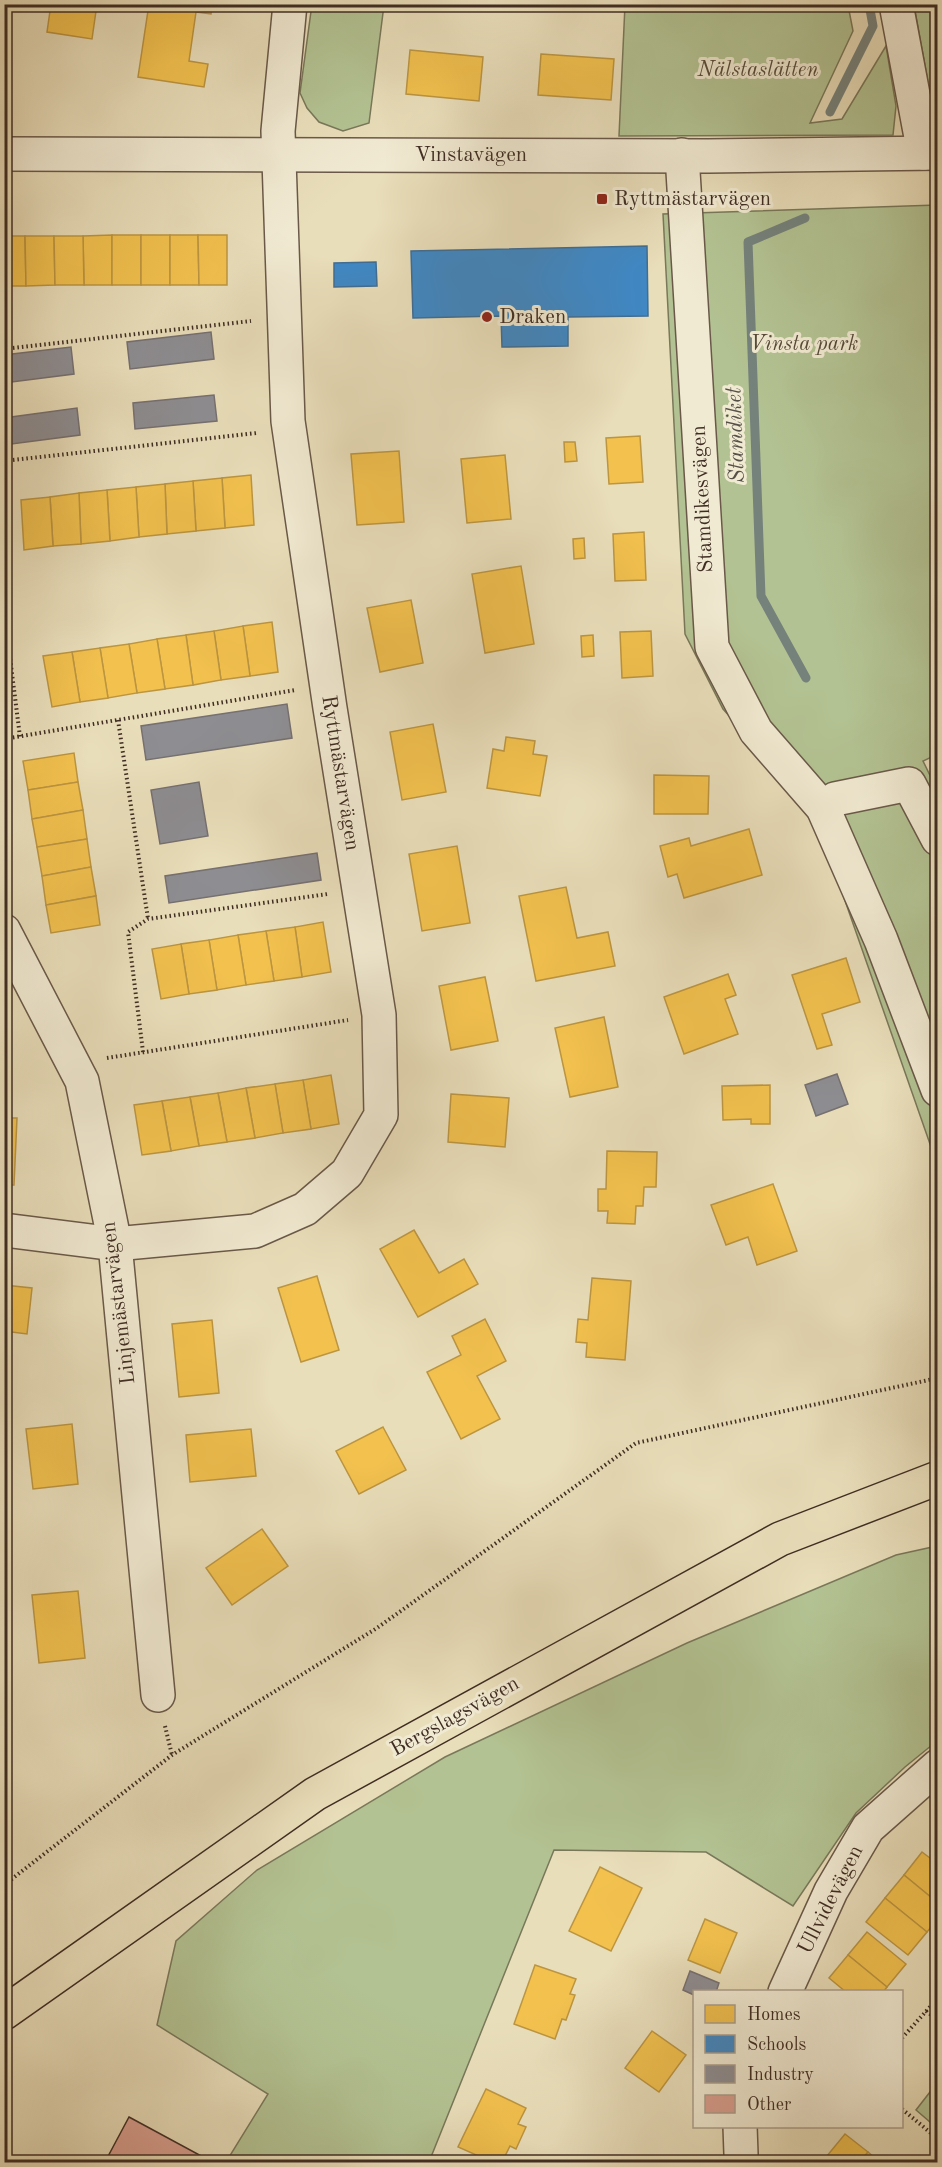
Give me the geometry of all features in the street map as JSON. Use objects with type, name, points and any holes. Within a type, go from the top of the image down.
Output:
[{"type":"main road","name":"Bergslagsvägen","points":[[4,2013],[315,1794],[780,1539],[938,1478]]},
{"type":"street","name":"Ryttmästarvägen","points":[[4,1230],[115,1244],[255,1231],[305,1209],[347,1173],[381,1115],[379,1015],[326,685],[290,429],[278,131],[290,4]]},
{"type":"street","points":[[896,4],[931,153]]},
{"type":"street","name":"Vinstavägen","points":[[4,154],[682,156],[931,153]]},
{"type":"street","name":"Stamdikesvägen","points":[[682,156],[712,647],[756,731],[823,808],[881,940],[938,1090]]},
{"type":"street","points":[[823,808],[836,799],[909,784],[938,838]]},
{"type":"street","name":"Linjemästarvägen","points":[[4,931],[82,1082],[115,1244],[158,1695]]},
{"type":"street","name":"Ullvidevägen","points":[[786,1990],[831,1891],[868,1828],[938,1766]]},
{"type":"path","points":[[4,348],[285,318]]},
{"type":"path","points":[[4,461],[290,429]]},
{"type":"path","points":[[4,610],[20,737]]},
{"type":"path","points":[[4,739],[326,685]]},
{"type":"path","points":[[118,720],[148,919]]},
{"type":"path","points":[[143,1052],[128,932],[148,919],[359,890]]},
{"type":"path","points":[[73,1063],[379,1015]]},
{"type":"path","points":[[4,1886],[172,1755],[377,1628],[636,1443],[938,1378]]},
{"type":"path","points":[[903,2037],[938,1998]]},
{"type":"path","points":[[926,2010],[938,2020]]},
{"type":"path","points":[[903,2110],[938,2139]]},
{"type":"green space","points":[[312,4],[384,5],[369,123],[343,131],[319,122],[307,108],[300,93]]},
{"type":"green space","name":"Nälstaslätten","points":[[625,5],[848,5],[853,31],[810,123],[842,119],[886,46],[896,106],[893,135],[619,136]]},
{"type":"green space","points":[[914,5],[937,5],[937,127],[936,127]]},
{"type":"green space","name":"Vinsta park","points":[[937,205],[938,754],[923,761],[938,792],[937,1164],[813,809],[723,709],[685,634],[663,214]]},
{"type":"green space","points":[[937,1546],[937,1741],[905,1767],[856,1813],[793,1906],[706,1852],[554,1850],[429,2162],[226,2162],[268,2094],[157,2025],[176,1941],[257,1870],[445,1757],[687,1643],[896,1555]]},
{"type":"green space","points":[[937,2083],[937,2128],[916,2110]]},
{"type":"building: Homes","points":[[51,4],[97,4],[92,39],[47,32]]},
{"type":"building: Homes","points":[[149,4],[212,4],[211,14],[196,12],[189,61],[208,64],[204,87],[138,77]]},
{"type":"building: Homes","points":[[410,50],[483,57],[479,101],[406,94]]},
{"type":"building: Homes","points":[[541,54],[614,59],[611,100],[538,95]]},
{"type":"building: Homes","points":[[112,235],[112,285],[84,285],[83,236]]},
{"type":"building: Homes","points":[[112,235],[141,235],[141,285],[112,285]]},
{"type":"building: Homes","points":[[141,235],[170,235],[170,285],[141,285]]},
{"type":"building: Homes","points":[[170,235],[198,235],[199,285],[170,285]]},
{"type":"building: Homes","points":[[198,235],[227,235],[227,285],[199,285]]},
{"type":"building: Homes","points":[[4,236],[25,236],[26,286],[4,286]]},
{"type":"building: Homes","points":[[25,236],[54,236],[55,285],[26,286]]},
{"type":"building: Homes","points":[[54,236],[83,236],[84,285],[55,285]]},
{"type":"building: Homes","points":[[640,436],[643,482],[609,484],[606,438]]},
{"type":"building: Homes","points":[[564,442],[575,442],[577,461],[565,462]]},
{"type":"building: Homes","points":[[399,451],[404,522],[357,525],[351,454]]},
{"type":"building: Homes","points":[[505,455],[511,519],[467,523],[461,459]]},
{"type":"building: Homes","points":[[251,475],[254,525],[225,528],[222,478]]},
{"type":"building: Homes","points":[[222,478],[225,528],[196,531],[193,481]]},
{"type":"building: Homes","points":[[193,481],[196,531],[167,534],[165,484]]},
{"type":"building: Homes","points":[[165,484],[167,534],[139,537],[136,487]]},
{"type":"building: Homes","points":[[136,487],[139,537],[110,541],[107,490]]},
{"type":"building: Homes","points":[[107,490],[110,541],[81,544],[79,493]]},
{"type":"building: Homes","points":[[79,493],[81,544],[53,546],[50,497]]},
{"type":"building: Homes","points":[[50,497],[53,546],[24,550],[21,500]]},
{"type":"building: Homes","points":[[644,532],[646,580],[615,581],[613,534]]},
{"type":"building: Homes","points":[[584,538],[585,558],[574,559],[573,539]]},
{"type":"building: Homes","points":[[521,566],[534,644],[485,653],[472,574]]},
{"type":"building: Homes","points":[[411,600],[423,663],[380,672],[367,608]]},
{"type":"building: Homes","points":[[272,622],[278,672],[250,676],[243,626]]},
{"type":"building: Homes","points":[[243,626],[250,676],[221,680],[214,631]]},
{"type":"building: Homes","points":[[214,631],[221,680],[193,685],[186,635]]},
{"type":"building: Homes","points":[[651,631],[653,676],[622,678],[620,632]]},
{"type":"building: Homes","points":[[186,635],[193,685],[165,689],[157,639]]},
{"type":"building: Homes","points":[[593,635],[594,656],[582,657],[581,636]]},
{"type":"building: Homes","points":[[157,639],[165,689],[137,693],[129,644]]},
{"type":"building: Homes","points":[[129,644],[137,693],[108,698],[100,648]]},
{"type":"building: Homes","points":[[100,648],[108,698],[80,702],[72,652]]},
{"type":"building: Homes","points":[[72,652],[80,702],[52,707],[43,656]]},
{"type":"building: Homes","points":[[433,724],[446,792],[402,800],[390,732]]},
{"type":"building: Homes","points":[[506,737],[535,741],[533,754],[547,756],[540,796],[487,788],[493,749],[504,751]]},
{"type":"building: Homes","points":[[74,753],[78,782],[28,790],[23,761]]},
{"type":"building: Homes","points":[[654,775],[709,776],[708,814],[654,814]]},
{"type":"building: Homes","points":[[78,782],[83,810],[32,819],[28,790]]},
{"type":"building: Homes","points":[[83,810],[87,839],[37,847],[32,819]]},
{"type":"building: Homes","points":[[749,829],[762,875],[684,898],[677,874],[668,877],[660,846],[689,838],[691,846]]},
{"type":"building: Homes","points":[[87,839],[91,867],[42,876],[37,847]]},
{"type":"building: Homes","points":[[457,846],[470,923],[422,931],[409,854]]},
{"type":"building: Homes","points":[[91,867],[96,896],[46,905],[42,876]]},
{"type":"building: Homes","points":[[566,887],[577,938],[608,932],[615,966],[536,981],[519,896]]},
{"type":"building: Homes","points":[[96,896],[100,925],[51,933],[46,905]]},
{"type":"building: Homes","points":[[323,922],[331,972],[302,977],[295,927]]},
{"type":"building: Homes","points":[[295,927],[302,977],[274,981],[266,931]]},
{"type":"building: Homes","points":[[266,931],[274,981],[246,985],[238,935]]},
{"type":"building: Homes","points":[[238,935],[246,985],[217,990],[209,940]]},
{"type":"building: Homes","points":[[209,940],[217,990],[189,994],[181,944]]},
{"type":"building: Homes","points":[[181,944],[189,994],[161,999],[152,949]]},
{"type":"building: Homes","points":[[846,958],[860,1002],[822,1014],[832,1045],[817,1049],[792,975]]},
{"type":"building: Homes","points":[[728,974],[736,995],[725,999],[738,1034],[684,1054],[664,997]]},
{"type":"building: Homes","points":[[485,977],[498,1041],[451,1050],[439,986]]},
{"type":"building: Homes","points":[[604,1017],[618,1087],[570,1097],[555,1028]]},
{"type":"building: Homes","points":[[331,1075],[339,1124],[311,1129],[303,1080]]},
{"type":"building: Homes","points":[[303,1080],[311,1129],[283,1133],[275,1084]]},
{"type":"building: Homes","points":[[275,1084],[283,1133],[255,1138],[246,1088]]},
{"type":"building: Homes","points":[[770,1085],[770,1124],[751,1124],[751,1119],[723,1120],[722,1086]]},
{"type":"building: Homes","points":[[246,1088],[255,1138],[227,1142],[218,1093]]},
{"type":"building: Homes","points":[[218,1093],[227,1142],[199,1146],[190,1097]]},
{"type":"building: Homes","points":[[451,1094],[509,1098],[505,1147],[448,1142]]},
{"type":"building: Homes","points":[[190,1097],[199,1146],[171,1151],[162,1101]]},
{"type":"building: Homes","points":[[162,1101],[171,1151],[142,1155],[134,1105]]},
{"type":"building: Homes","points":[[4,1118],[17,1118],[14,1185],[4,1185]]},
{"type":"building: Homes","points":[[607,1151],[657,1152],[656,1187],[644,1187],[643,1206],[636,1206],[635,1224],[607,1223],[608,1211],[598,1211],[598,1189],[606,1189]]},
{"type":"building: Homes","points":[[773,1184],[797,1251],[757,1265],[748,1237],[726,1245],[711,1205]]},
{"type":"building: Homes","points":[[414,1230],[439,1273],[464,1259],[478,1284],[418,1317],[380,1249]]},
{"type":"building: Homes","points":[[317,1276],[339,1350],[301,1362],[278,1288]]},
{"type":"building: Homes","points":[[592,1278],[631,1281],[625,1360],[586,1357],[587,1343],[576,1342],[578,1319],[588,1320]]},
{"type":"building: Homes","points":[[4,1285],[32,1288],[27,1334],[4,1331]]},
{"type":"building: Homes","points":[[485,1319],[506,1361],[477,1376],[500,1419],[461,1439],[427,1372],[461,1355],[452,1336]]},
{"type":"building: Homes","points":[[212,1320],[219,1393],[179,1397],[172,1324]]},
{"type":"building: Homes","points":[[72,1424],[78,1484],[33,1489],[26,1429]]},
{"type":"building: Homes","points":[[383,1427],[406,1470],[359,1494],[336,1451]]},
{"type":"building: Homes","points":[[251,1429],[256,1476],[190,1482],[186,1435]]},
{"type":"building: Homes","points":[[262,1529],[288,1566],[232,1605],[206,1568]]},
{"type":"building: Homes","points":[[78,1591],[85,1658],[39,1663],[32,1595]]},
{"type":"building: Homes","points":[[922,1852],[938,1864],[938,1903],[904,1875]]},
{"type":"building: Homes","points":[[600,1867],[642,1888],[611,1951],[569,1931]]},
{"type":"building: Homes","points":[[904,1875],[938,1903],[938,1919],[927,1932],[885,1898]]},
{"type":"building: Homes","points":[[885,1898],[927,1932],[908,1955],[866,1922]]},
{"type":"building: Homes","points":[[705,1919],[737,1933],[720,1973],[688,1960]]},
{"type":"building: Homes","points":[[867,1932],[906,1964],[887,1987],[848,1955]]},
{"type":"building: Homes","points":[[848,1955],[887,1987],[885,1990],[844,1990],[829,1978]]},
{"type":"building: Homes","points":[[535,1965],[576,1979],[570,1994],[575,1995],[566,2020],[562,2019],[555,2039],[514,2024]]},
{"type":"building: Homes","points":[[652,2031],[686,2055],[659,2092],[625,2068]]},
{"type":"building: Homes","points":[[486,2089],[526,2108],[518,2124],[526,2127],[516,2149],[510,2146],[502,2162],[492,2162],[458,2147]]},
{"type":"building: Homes","points":[[845,2134],[868,2152],[860,2162],[822,2162]]},
{"type":"building: Homes","points":[[868,2152],[880,2162],[860,2162]]},
{"type":"building: Schools","points":[[647,246],[648,316],[568,317],[568,346],[502,347],[501,316],[413,318],[411,251]]},
{"type":"building: Schools","points":[[376,262],[377,286],[334,287],[334,263]]},
{"type":"building: Industry","points":[[211,332],[214,359],[130,369],[127,342]]},
{"type":"building: Industry","points":[[71,347],[74,374],[4,383],[4,355]]},
{"type":"building: Industry","points":[[214,395],[217,421],[135,429],[133,403]]},
{"type":"building: Industry","points":[[77,408],[80,435],[4,445],[4,418]]},
{"type":"building: Industry","points":[[287,704],[292,738],[146,760],[141,726]]},
{"type":"building: Industry","points":[[199,782],[208,836],[160,844],[151,790]]},
{"type":"building: Industry","points":[[317,853],[321,880],[169,903],[165,876]]},
{"type":"building: Industry","points":[[837,1074],[848,1104],[816,1116],[805,1085]]},
{"type":"building: Industry","points":[[690,1971],[719,1983],[717,1990],[693,1990],[693,1995],[683,1990]]},
{"type":"building: Other","points":[[129,2117],[205,2158],[202,2162],[105,2162]]},
{"type":"waterway","points":[[830,112],[873,26],[869,4]]},
{"type":"waterway","name":"Stamdiket","points":[[805,218],[748,242],[761,596],[806,678]]},
{"type":"place","name":"Ryttmästarvägen","points":[[602,199]]},
{"type":"place","name":"Draken","points":[[487,317]]}]
